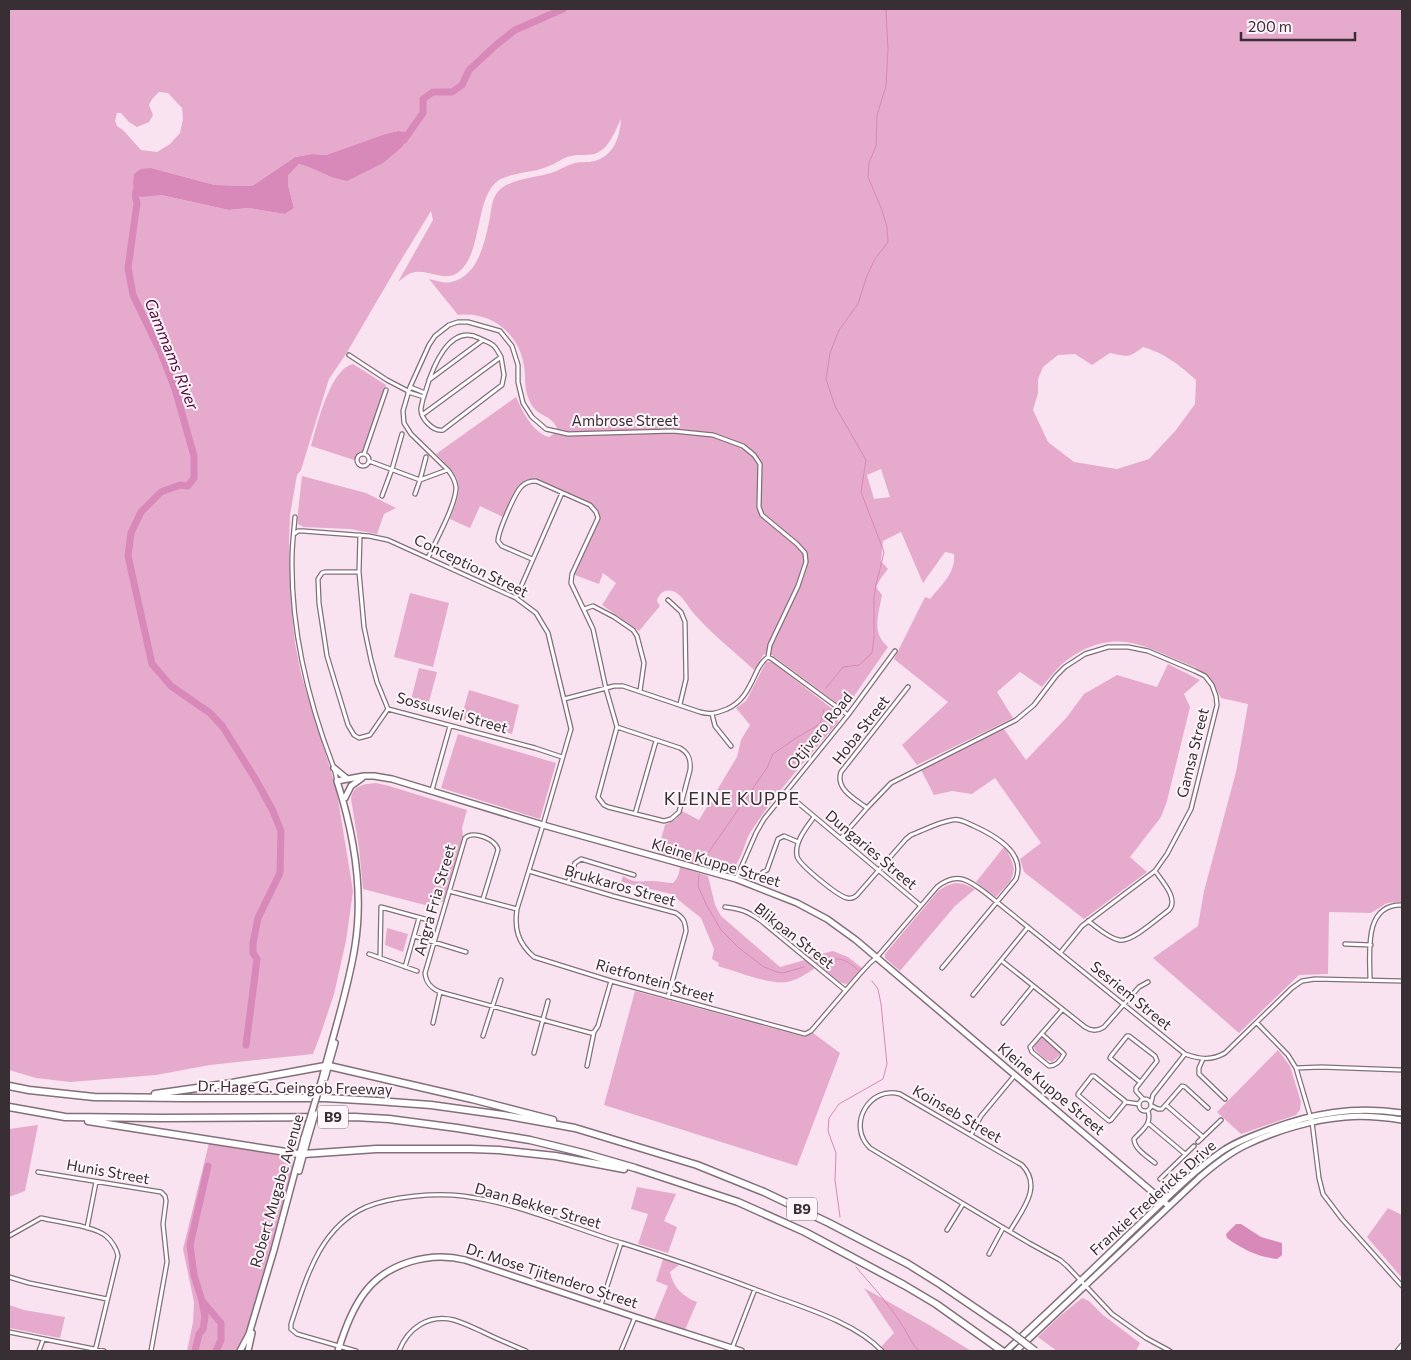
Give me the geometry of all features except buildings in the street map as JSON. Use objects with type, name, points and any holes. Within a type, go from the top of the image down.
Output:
[{"type":"highway","points":[[136,1097],[232,1083],[327,1066],[538,1115],[575,1128]]},
{"type":"highway","name":"Dr. Hage G. Geingob Freeway","points":[[9,1086],[94,1097],[377,1100],[476,1111],[575,1128],[697,1165],[764,1192],[830,1223],[908,1264],[1009,1331],[1035,1351]]},
{"type":"highway","name":"Dr. Hage G. Geingob Freeway","points":[[9,1107],[65,1117],[355,1117],[389,1119],[530,1140],[583,1153],[738,1202],[805,1232],[871,1266],[936,1304],[1004,1351]]},
{"type":"highway","points":[[65,1117],[302,1154],[376,1148],[499,1150],[555,1156],[653,1174]]},
{"type":"street","name":"Ambrose Street","points":[[428,558],[454,501],[455,483],[448,470],[411,434],[404,423],[403,411],[409,390],[429,345],[435,336],[449,325],[458,322],[468,322],[500,331],[512,346],[518,366],[518,382],[523,403],[532,417],[546,429],[568,434],[673,431],[713,435],[744,446],[754,455],[760,464],[759,507],[762,514],[797,544],[805,553],[806,562],[798,586],[770,645],[768,657]]},
{"type":"street","points":[[470,335],[489,342],[497,350],[501,358],[504,375],[502,385],[443,430],[434,429],[422,415],[421,409],[432,369],[445,347],[461,337],[470,335]]},
{"type":"street","points":[[429,380],[483,340]]},
{"type":"street","points":[[349,355],[387,380],[424,395]]},
{"type":"street","points":[[422,415],[501,358]]},
{"type":"street","points":[[364,454],[386,390]]},
{"type":"street","points":[[382,496],[402,434]]},
{"type":"street","points":[[364,454],[358,456],[358,464],[367,465],[369,461]]},
{"type":"street","points":[[364,454],[369,461],[420,480],[448,470]]},
{"type":"street","points":[[414,494],[426,457]]},
{"type":"street","points":[[532,559],[502,546],[498,541],[499,532],[521,486],[528,482],[536,481],[590,506],[596,512],[598,518],[572,574],[571,583],[593,629],[616,727],[598,798],[608,808],[664,821],[674,817],[679,812],[690,770],[689,757],[680,748],[616,727]]},
{"type":"street","points":[[516,598],[562,493]]},
{"type":"street","name":"Robert Mugabe Avenue","points":[[248,1351],[252,1330],[352,973],[360,918],[361,888],[358,860],[341,779],[335,770],[304,674],[298,645],[292,588],[292,542],[295,517]]},
{"type":"street","name":"Conception Street","points":[[294,534],[302,531],[388,540],[516,598],[536,613],[548,633],[571,729],[543,825]]},
{"type":"street","name":"Sossusvlei Street","points":[[360,536],[359,572],[364,627],[377,682],[388,709],[562,757]]},
{"type":"street","points":[[359,572],[325,572],[319,575],[319,603],[327,656],[348,725],[354,735],[359,738],[370,735],[388,709]]},
{"type":"street","points":[[668,600],[681,612],[685,622],[686,679],[680,704]]},
{"type":"street","points":[[584,609],[593,606],[633,630],[637,636],[644,663],[640,690]]},
{"type":"street","name":"Gamsa Street","points":[[841,838],[866,808],[896,779],[1016,720],[1034,705],[1060,672],[1074,660],[1085,654],[1108,647],[1123,646],[1163,657],[1205,676],[1212,685],[1217,705],[1191,809],[1168,854],[1155,870],[1088,920],[1060,952]]},
{"type":"street","name":"Otjivero Road","points":[[736,879],[756,833],[770,811],[848,715],[895,651]]},
{"type":"street","points":[[564,699],[618,685],[640,690],[700,712],[712,714],[730,707],[741,700],[746,694],[762,661],[768,657],[848,715]]},
{"type":"street","name":"Hoba Street","points":[[866,808],[844,790],[841,785],[841,772],[908,687]]},
{"type":"street","points":[[712,714],[715,726],[732,746]]},
{"type":"street","points":[[432,790],[450,726]]},
{"type":"street","points":[[635,814],[656,741]]},
{"type":"street","points":[[335,770],[341,779]]},
{"type":"street","points":[[345,798],[351,786],[364,776]]},
{"type":"street","name":"Kleine Kuppe Street","points":[[341,779],[374,776],[432,790],[543,825],[736,879],[814,911],[842,929],[877,957],[1169,1206]]},
{"type":"street","name":"Robert Mugabe Avenue","points":[[327,1066],[349,978],[358,918],[359,890],[353,842],[344,805],[341,779]]},
{"type":"street","name":"Dungaries Street","points":[[785,792],[920,905]]},
{"type":"street","points":[[814,817],[798,842],[796,852],[799,861],[834,891],[847,898],[856,896],[901,843],[912,835],[953,820],[961,820],[992,835],[1007,847],[1014,857],[1018,872],[1016,880],[942,968]]},
{"type":"street","name":"Rietfontein Street","points":[[543,825],[516,909],[515,922],[517,933],[527,951],[534,957],[611,981],[805,1034],[811,1032],[877,957]]},
{"type":"street","name":"Angra Fria Street","points":[[440,992],[430,986],[426,976],[433,942],[465,838],[468,834],[493,841],[497,845],[498,850],[483,899]]},
{"type":"street","points":[[761,875],[767,870],[778,839],[784,836],[798,842]]},
{"type":"street","points":[[568,883],[575,863],[581,859],[634,875]]},
{"type":"street","points":[[1088,920],[1114,938],[1122,940],[1131,938],[1172,908],[1171,895],[1155,870]]},
{"type":"street","name":"Brukkaros Street","points":[[529,871],[682,916],[686,931],[668,997]]},
{"type":"street","name":"Sesriem Street","points":[[877,957],[936,887],[944,881],[957,878],[972,882],[1185,1054],[1203,1059]]},
{"type":"street","points":[[449,891],[516,909]]},
{"type":"street","points":[[1370,980],[1372,926],[1377,916],[1386,908],[1402,905]]},
{"type":"street","points":[[380,958],[381,907],[432,921]]},
{"type":"street","name":"Blikpan Street","points":[[725,908],[748,912],[760,920],[846,990]]},
{"type":"street","points":[[405,967],[419,918]]},
{"type":"street","points":[[972,995],[1028,927]]},
{"type":"street","points":[[414,936],[466,952]]},
{"type":"street","points":[[1345,944],[1371,945]]},
{"type":"street","points":[[369,954],[417,971]]},
{"type":"street","points":[[1002,960],[1085,1028],[1096,1030],[1104,1027],[1139,986],[1148,982]]},
{"type":"street","points":[[1225,1099],[1199,1074],[1198,1071],[1203,1059],[1215,1058],[1225,1053],[1292,988],[1302,981],[1315,979],[1402,981]]},
{"type":"street","points":[[483,1036],[501,980]]},
{"type":"street","points":[[587,1066],[594,1032],[598,1026],[611,981]]},
{"type":"street","points":[[1003,1023],[1033,986]]},
{"type":"street","points":[[433,1023],[440,992],[588,1033],[594,1032]]},
{"type":"street","points":[[534,1053],[548,1001]]},
{"type":"street","points":[[1042,1034],[1064,1054],[1054,1065],[1049,1066],[1030,1050],[1030,1047],[1062,1010]]},
{"type":"street","points":[[1257,1023],[1288,1055],[1296,1068],[1311,1119],[1323,1194],[1342,1219],[1402,1286]]},
{"type":"street","points":[[1140,1082],[1110,1058],[1127,1036],[1157,1058],[1157,1061],[1136,1088],[1136,1091],[1144,1099],[1149,1100],[1160,1110],[1180,1088],[1185,1086],[1208,1108]]},
{"type":"street","points":[[1139,1104],[1144,1099],[1153,1095],[1185,1054]]},
{"type":"street","points":[[1296,1068],[1402,1070]]},
{"type":"street","points":[[970,1135],[987,1108],[1014,1075]]},
{"type":"street","points":[[1125,1102],[1109,1121],[1078,1096],[1078,1094],[1094,1076],[1125,1102],[1139,1104]]},
{"type":"street","name":"Koinseb Street","points":[[1010,1231],[1031,1192],[1030,1175],[1022,1165],[906,1097],[894,1092],[882,1094],[875,1098],[861,1116],[860,1124],[862,1139],[870,1148],[1003,1228],[1060,1260],[1105,1308],[1119,1320],[1170,1351]]},
{"type":"street","points":[[1153,1095],[1152,1104],[1148,1111],[1150,1117],[1148,1123],[1134,1139],[1134,1142],[1136,1146],[1156,1163]]},
{"type":"street","points":[[1139,1104],[1141,1110],[1148,1111]]},
{"type":"street","points":[[1166,1105],[1203,1137]]},
{"type":"street","name":"Frankie Fredericks Drive","points":[[1004,1351],[1164,1201],[1211,1160],[1230,1147],[1251,1136],[1331,1112],[1368,1110],[1402,1113]]},
{"type":"street","name":"Frankie Fredericks Drive","points":[[1016,1351],[1214,1165],[1247,1144],[1311,1119],[1367,1116],[1402,1120]]},
{"type":"street","points":[[1198,1142],[1221,1120]]},
{"type":"street","points":[[1148,1123],[1185,1154]]},
{"type":"street","points":[[1160,1179],[1194,1146]]},
{"type":"street","name":"Robert Mugabe Avenue","points":[[240,1351],[249,1334],[302,1154]]},
{"type":"street","name":"Hunis Street","points":[[38,1172],[161,1192],[165,1196],[163,1224],[167,1262],[151,1351]]},
{"type":"street","points":[[87,1228],[96,1182]]},
{"type":"street","name":"Daan Bekker Street","points":[[339,1349],[297,1334],[292,1329],[291,1324],[311,1266],[317,1254],[334,1232],[348,1219],[367,1207],[403,1198],[463,1196],[489,1200],[672,1258],[820,1314],[866,1337],[882,1351]]},
{"type":"street","points":[[946,1230],[963,1204]]},
{"type":"street","points":[[9,1236],[40,1218],[87,1228],[105,1235],[118,1252],[118,1259],[95,1350]]},
{"type":"street","points":[[989,1254],[1003,1228]]},
{"type":"street","points":[[600,1305],[621,1243]]},
{"type":"street","name":"Dr. Mose Tjitendero Street","points":[[339,1349],[351,1316],[364,1293],[374,1282],[403,1264],[429,1258],[445,1257],[465,1260],[731,1350],[741,1351]]},
{"type":"street","points":[[9,1277],[107,1300]]},
{"type":"street","points":[[731,1350],[755,1289]]},
{"type":"street","points":[[621,1351],[635,1317]]},
{"type":"street","points":[[399,1351],[404,1339],[415,1328],[423,1323],[443,1319],[457,1321],[526,1351]]},
{"type":"street","points":[[9,1332],[104,1351]]},
{"type":"street","points":[[39,1351],[43,1340]]},
{"type":"street","points":[[1397,1351],[1402,1346]]},
{"type":"street","points":[[339,1349],[356,1351]]},
{"type":"shaded area","points":[[9,9],[1402,9],[1402,902],[1387,903],[1371,913],[1329,912],[1328,974],[1299,975],[1239,1033],[1153,958],[1198,926],[1204,891],[1236,772],[1248,704],[1221,698],[1212,681],[1196,668],[1140,645],[1108,642],[1097,645],[1082,651],[1065,662],[1042,687],[1020,672],[997,692],[1013,718],[917,765],[902,745],[948,702],[894,659],[925,597],[930,599],[950,573],[953,567],[954,554],[945,552],[923,583],[901,532],[883,541],[881,561],[888,569],[876,587],[882,595],[878,616],[878,632],[888,647],[845,709],[772,655],[764,654],[754,670],[693,613],[676,592],[664,591],[659,596],[657,601],[660,606],[639,631],[602,605],[616,583],[603,573],[599,584],[572,574],[598,518],[590,505],[537,481],[528,482],[521,487],[505,518],[480,506],[470,528],[450,519],[458,498],[458,483],[452,470],[436,454],[516,397],[529,421],[538,431],[549,437],[555,433],[557,428],[552,421],[537,411],[530,402],[526,390],[525,370],[521,354],[510,334],[502,327],[482,317],[458,315],[429,279],[451,282],[468,273],[483,247],[493,200],[499,190],[508,184],[520,180],[551,173],[575,163],[592,162],[602,158],[615,144],[621,119],[609,143],[597,153],[569,157],[535,171],[511,175],[499,180],[491,188],[486,198],[473,249],[461,270],[449,276],[417,272],[409,274],[398,282],[433,220],[431,211],[346,354],[329,379],[301,470],[297,475],[290,515],[289,541],[291,602],[295,643],[301,674],[337,793],[353,891],[346,941],[334,994],[313,1054],[210,1065],[156,1075],[70,1082],[36,1078],[9,1070]],"holes":[[[159,92],[168,93],[182,108],[183,119],[180,133],[170,144],[157,152],[141,150],[117,126],[115,121],[117,113],[121,113],[129,122],[137,127],[149,122],[153,115],[149,105]],[[398,131],[331,177],[299,164],[288,174],[288,185],[294,208],[285,214],[248,208],[229,210],[161,195],[151,168],[215,185],[252,186],[295,157],[312,154],[326,155]],[[1143,347],[1165,356],[1196,380],[1195,404],[1176,430],[1149,459],[1117,469],[1074,462],[1048,442],[1033,410],[1038,393],[1038,379],[1043,367],[1058,355],[1075,354],[1092,365],[1110,353],[1128,356]],[[881,469],[890,497],[874,499],[867,475]]]},
{"type":"shaded area","points":[[398,131],[410,133],[402,147],[383,163],[347,181],[331,177],[299,164],[288,175],[288,185],[294,208],[285,214],[248,208],[229,210],[161,195],[141,197],[135,194],[134,174],[141,169],[151,168],[215,185],[252,186],[295,157],[312,154],[326,155]]},
{"type":"shaded area","points":[[353,364],[386,385],[363,451],[358,453],[354,460],[311,446],[331,387],[345,368]]},
{"type":"shaded area","points":[[302,476],[366,493],[396,508],[384,514],[377,534],[350,529],[304,527],[298,524]]},
{"type":"shaded area","points":[[410,593],[449,603],[433,667],[394,657]]},
{"type":"shaded area","points":[[766,662],[772,662],[839,714],[838,722],[770,804],[750,833],[739,860],[732,869],[720,871],[657,853],[665,825],[676,819],[682,811],[699,820],[737,757],[741,740],[750,725],[736,708],[746,701]]},
{"type":"shaded area","points":[[1168,664],[1200,680],[1184,694],[1190,707],[1167,801],[1161,817],[1130,857],[1147,872],[1084,919],[1024,872],[1020,859],[1041,843],[995,778],[972,794],[952,791],[934,795],[921,770],[1004,729],[1026,760],[1067,717],[1084,694],[1117,675],[1157,687]]},
{"type":"shaded area","points":[[419,668],[437,672],[427,709],[410,704]]},
{"type":"shaded area","points":[[469,690],[519,705],[512,734],[461,719]]},
{"type":"shaded area","points":[[458,734],[556,763],[540,819],[441,788]]},
{"type":"shaded area","points":[[376,783],[467,810],[462,828],[463,837],[443,902],[436,900],[433,907],[363,889],[351,799],[354,791],[360,786]]},
{"type":"shaded area","points":[[1004,847],[1011,860],[1013,873],[1010,881],[996,897],[976,882]]},
{"type":"shaded area","points":[[680,867],[708,876],[715,905],[721,916],[780,967],[805,960],[815,968],[795,980],[780,982],[762,980],[718,966],[719,963],[712,959],[714,949],[701,918],[671,894],[621,882],[623,876],[640,882],[673,883],[678,876]]},
{"type":"shaded area","points":[[955,883],[964,884],[975,889],[955,906],[900,971],[885,958],[885,954],[938,891]]},
{"type":"shaded area","points":[[387,928],[408,934],[403,952],[385,945]]},
{"type":"shaded area","points":[[833,951],[848,957],[862,968],[847,984],[841,983],[809,957]]},
{"type":"shaded area","points":[[635,991],[805,1037],[813,1033],[840,1053],[797,1166],[604,1105]]},
{"type":"shaded area","points":[[1043,1036],[1061,1052],[1052,1062],[1045,1059],[1035,1050],[1034,1046]]},
{"type":"shaded area","points":[[1278,1050],[1290,1066],[1301,1102],[1300,1110],[1296,1115],[1241,1134],[1217,1112]]},
{"type":"shaded area","points":[[38,1125],[25,1191],[9,1197],[9,1129]]},
{"type":"shaded area","points":[[209,1143],[282,1155],[293,1162],[293,1172],[248,1329],[236,1351],[187,1351],[193,1322],[194,1302],[183,1249]]},
{"type":"shaded area","points":[[637,1187],[676,1194],[664,1221],[677,1227],[668,1253],[638,1244],[648,1214],[631,1209]]},
{"type":"shaded area","points":[[1388,1208],[1402,1215],[1402,1278],[1367,1237]]},
{"type":"shaded area","points":[[1236,1224],[1241,1224],[1261,1237],[1282,1243],[1282,1255],[1277,1259],[1250,1252],[1227,1238],[1226,1234]]},
{"type":"shaded area","points":[[663,1259],[679,1265],[670,1272],[676,1287],[687,1297],[697,1302],[685,1330],[654,1320],[668,1286],[656,1281]]},
{"type":"shaded area","points":[[864,1288],[971,1351],[885,1351],[881,1347],[894,1333]]},
{"type":"shaded area","points":[[1082,1298],[1089,1301],[1103,1315],[1140,1343],[1136,1351],[1057,1351],[1038,1337]]},
{"type":"shaded area","points":[[9,1305],[24,1310],[65,1317],[60,1338],[9,1328]]},
{"type":"waterway","name":"Gammams River","points":[[404,140],[423,113],[423,99],[433,92],[452,92],[462,85],[469,70],[515,30],[563,9]]},
{"type":"waterway","points":[[826,688],[843,667],[859,665],[872,653],[874,598],[884,552],[861,492],[866,460],[835,406],[826,379],[830,353],[839,330],[858,304],[866,278],[875,259],[888,242],[887,227],[882,210],[868,177],[869,163],[876,146],[877,115],[886,86],[888,50],[886,9]]},
{"type":"waterway","name":"Gammams River","points":[[139,186],[135,196],[137,203],[128,268],[133,295],[161,353],[175,389],[194,456],[194,478],[188,486],[180,485],[161,492],[141,512],[131,533],[128,556],[152,664],[171,686],[210,713],[223,727],[256,780],[273,811],[281,831],[280,873],[258,918],[253,943],[253,953],[257,959],[246,1045]]},
{"type":"waterway","points":[[704,859],[767,768],[773,754],[820,724],[824,709]]},
{"type":"waterway","points":[[699,875],[698,886],[707,906],[721,930],[739,948],[764,967],[777,972],[783,973],[804,967]]},
{"type":"waterway","points":[[822,961],[841,960],[858,970]]},
{"type":"waterway","points":[[840,1217],[835,1180],[836,1153],[828,1131],[829,1118],[839,1104],[883,1079],[887,1064],[881,1004],[878,989],[872,981]]},
{"type":"waterway","name":"Gammams River","points":[[208,1166],[190,1245],[194,1275],[202,1301],[221,1323],[221,1340],[216,1351]]},
{"type":"waterway","points":[[856,1267],[892,1310],[919,1351]]},
{"type":"waterway","name":"Gammams River","points":[[195,1351],[205,1317],[202,1301]]},
{"type":"district","name":"KLEINE KUPPE","points":[[732,799]]}]
